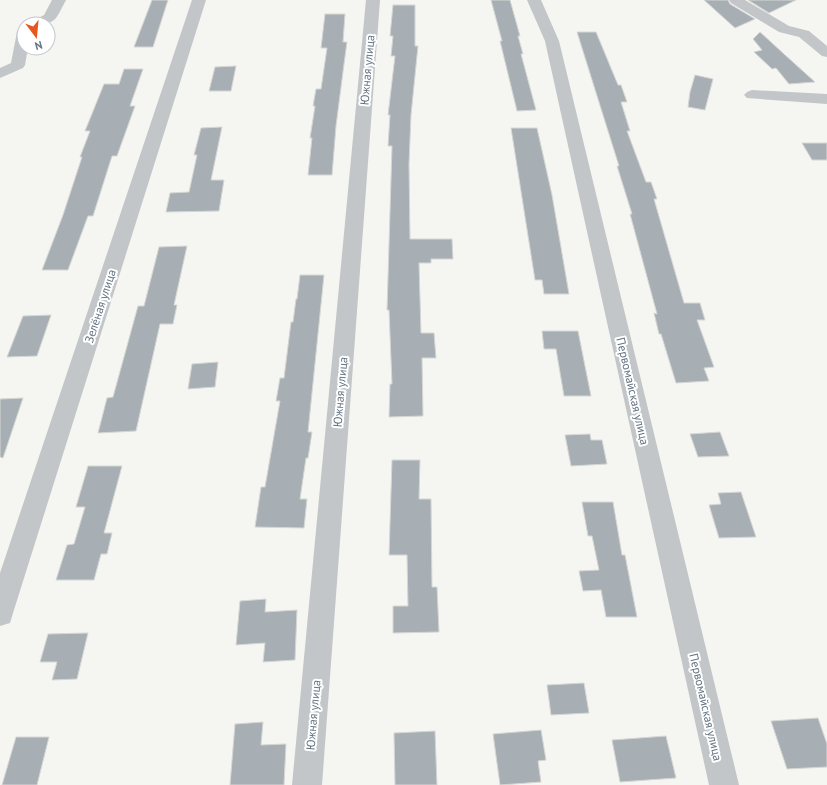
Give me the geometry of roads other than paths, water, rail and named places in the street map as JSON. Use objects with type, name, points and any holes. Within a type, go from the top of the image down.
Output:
[{"type":"street","points":[[50,16],[59,0]]},
{"type":"street","name":"Зелёная улица","points":[[0,613],[199,0]]},
{"type":"street","name":"Южная улица","points":[[307,785],[373,0]]},
{"type":"street","name":"Первомайская улица","points":[[534,0],[552,41],[724,785]]},
{"type":"street","points":[[736,0],[784,28],[804,34],[827,53]]},
{"type":"street","points":[[0,74],[18,64],[20,56]]},
{"type":"street","points":[[752,94],[827,100]]}]
